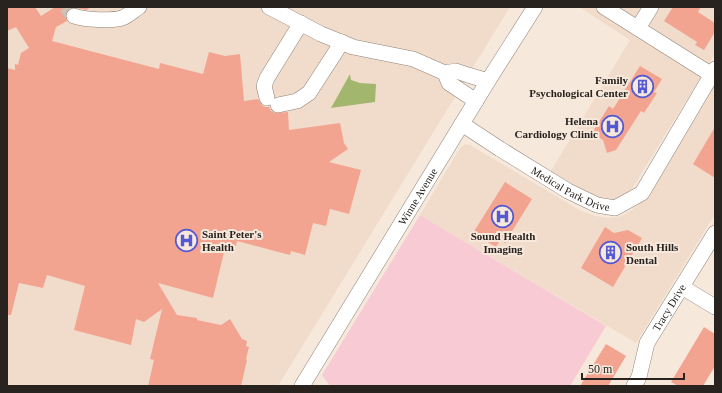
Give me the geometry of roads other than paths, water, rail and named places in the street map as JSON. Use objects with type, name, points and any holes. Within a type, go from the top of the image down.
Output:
[{"type":"street","points":[[74,16],[90,20],[102,18],[112,20],[124,17],[139,7]]},
{"type":"street","points":[[270,7],[321,34],[353,46],[413,59],[445,73],[456,71],[488,80]]},
{"type":"street","name":"Winne Avenue","points":[[302,386],[488,80],[535,7]]},
{"type":"street","points":[[604,7],[713,72]]},
{"type":"street","points":[[638,28],[651,7]]},
{"type":"street","points":[[301,23],[267,78],[264,86],[272,102],[297,101],[309,93],[342,42]]},
{"type":"street","name":"Medical Park Drive","points":[[462,124],[568,191],[597,205],[615,208],[642,193],[713,72]]},
{"type":"street","points":[[445,73],[449,83],[476,101]]},
{"type":"street","name":"Tracy Drive","points":[[634,386],[639,378],[647,343],[715,233]]},
{"type":"street","points":[[682,287],[715,307]]},
{"type":"tunnel","points":[[67,7],[74,16]]},
{"type":"place","name":"Family Psychological Center","points":[[643,86]]},
{"type":"place","name":"Helena Cardiology Clinic","points":[[613,127]]},
{"type":"place","name":"Sound Health Imaging","points":[[503,216]]},
{"type":"place","name":"Saint Peter's Health","points":[[187,240]]},
{"type":"place","name":"South Hills Dental","points":[[611,253]]}]
